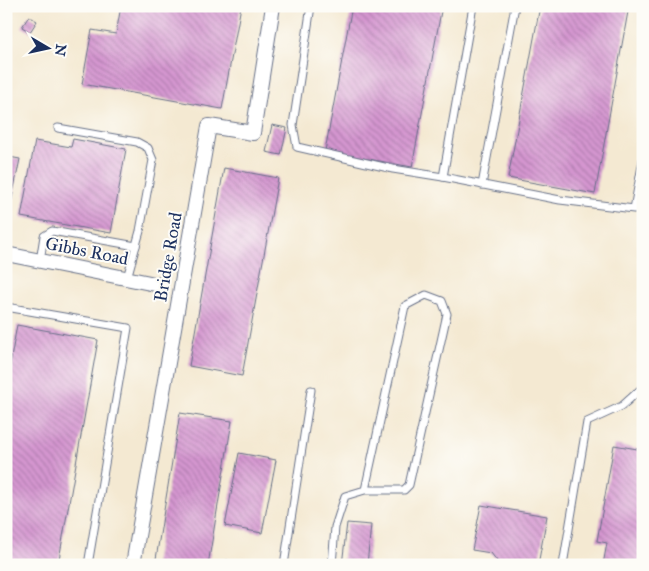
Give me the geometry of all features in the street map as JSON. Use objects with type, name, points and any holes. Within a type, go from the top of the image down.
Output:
[{"type":"street","name":"Bridge Road","points":[[133,565],[209,126],[253,133],[273,6]]},
{"type":"street","name":"Gibbs Road","points":[[6,254],[160,285]]},
{"type":"lane","points":[[311,6],[293,125],[297,148],[393,169],[560,200],[634,209],[643,160]]},
{"type":"lane","points":[[443,177],[473,6]]},
{"type":"lane","points":[[482,185],[515,6]]},
{"type":"lane","points":[[58,128],[138,142],[148,148],[153,160],[140,231],[127,278]]},
{"type":"lane","points":[[40,261],[44,236],[52,231],[136,246]]},
{"type":"lane","points":[[332,565],[335,527],[345,496],[365,490],[404,490],[409,486],[447,314],[442,301],[426,295],[405,306],[365,490]]},
{"type":"lane","points":[[6,307],[128,328],[88,565]]},
{"type":"lane","points":[[564,565],[587,422],[622,406],[643,387]]},
{"type":"lane","points":[[284,565],[311,390]]},
{"type":"building","points":[[121,6],[241,6],[222,109],[82,84],[92,30],[116,34]]},
{"type":"building","points":[[352,6],[442,6],[412,167],[325,151]]},
{"type":"building","points":[[540,6],[629,6],[595,194],[508,178]]},
{"type":"building","points":[[29,16],[37,21],[30,32],[22,27]]},
{"type":"building","points":[[272,125],[287,128],[281,155],[266,152]]},
{"type":"building","points":[[73,139],[126,149],[111,233],[21,217],[35,141],[71,147]]},
{"type":"building","points":[[9,157],[20,159],[9,213],[6,212],[6,167]]},
{"type":"building","points":[[224,168],[278,178],[242,376],[189,366]]},
{"type":"building","points":[[17,325],[98,340],[58,565],[6,565],[6,386]]},
{"type":"building","points":[[180,413],[232,421],[208,565],[155,565]]},
{"type":"building","points":[[614,445],[643,450],[643,565],[603,565],[607,543],[597,541]]},
{"type":"building","points":[[239,453],[276,460],[262,533],[225,526]]},
{"type":"building","points":[[481,505],[547,516],[538,565],[500,565],[491,553],[472,550]]},
{"type":"building","points":[[347,523],[371,525],[367,565],[342,565]]},
{"type":"building","points":[[226,560],[247,564],[247,565],[225,565]]}]
